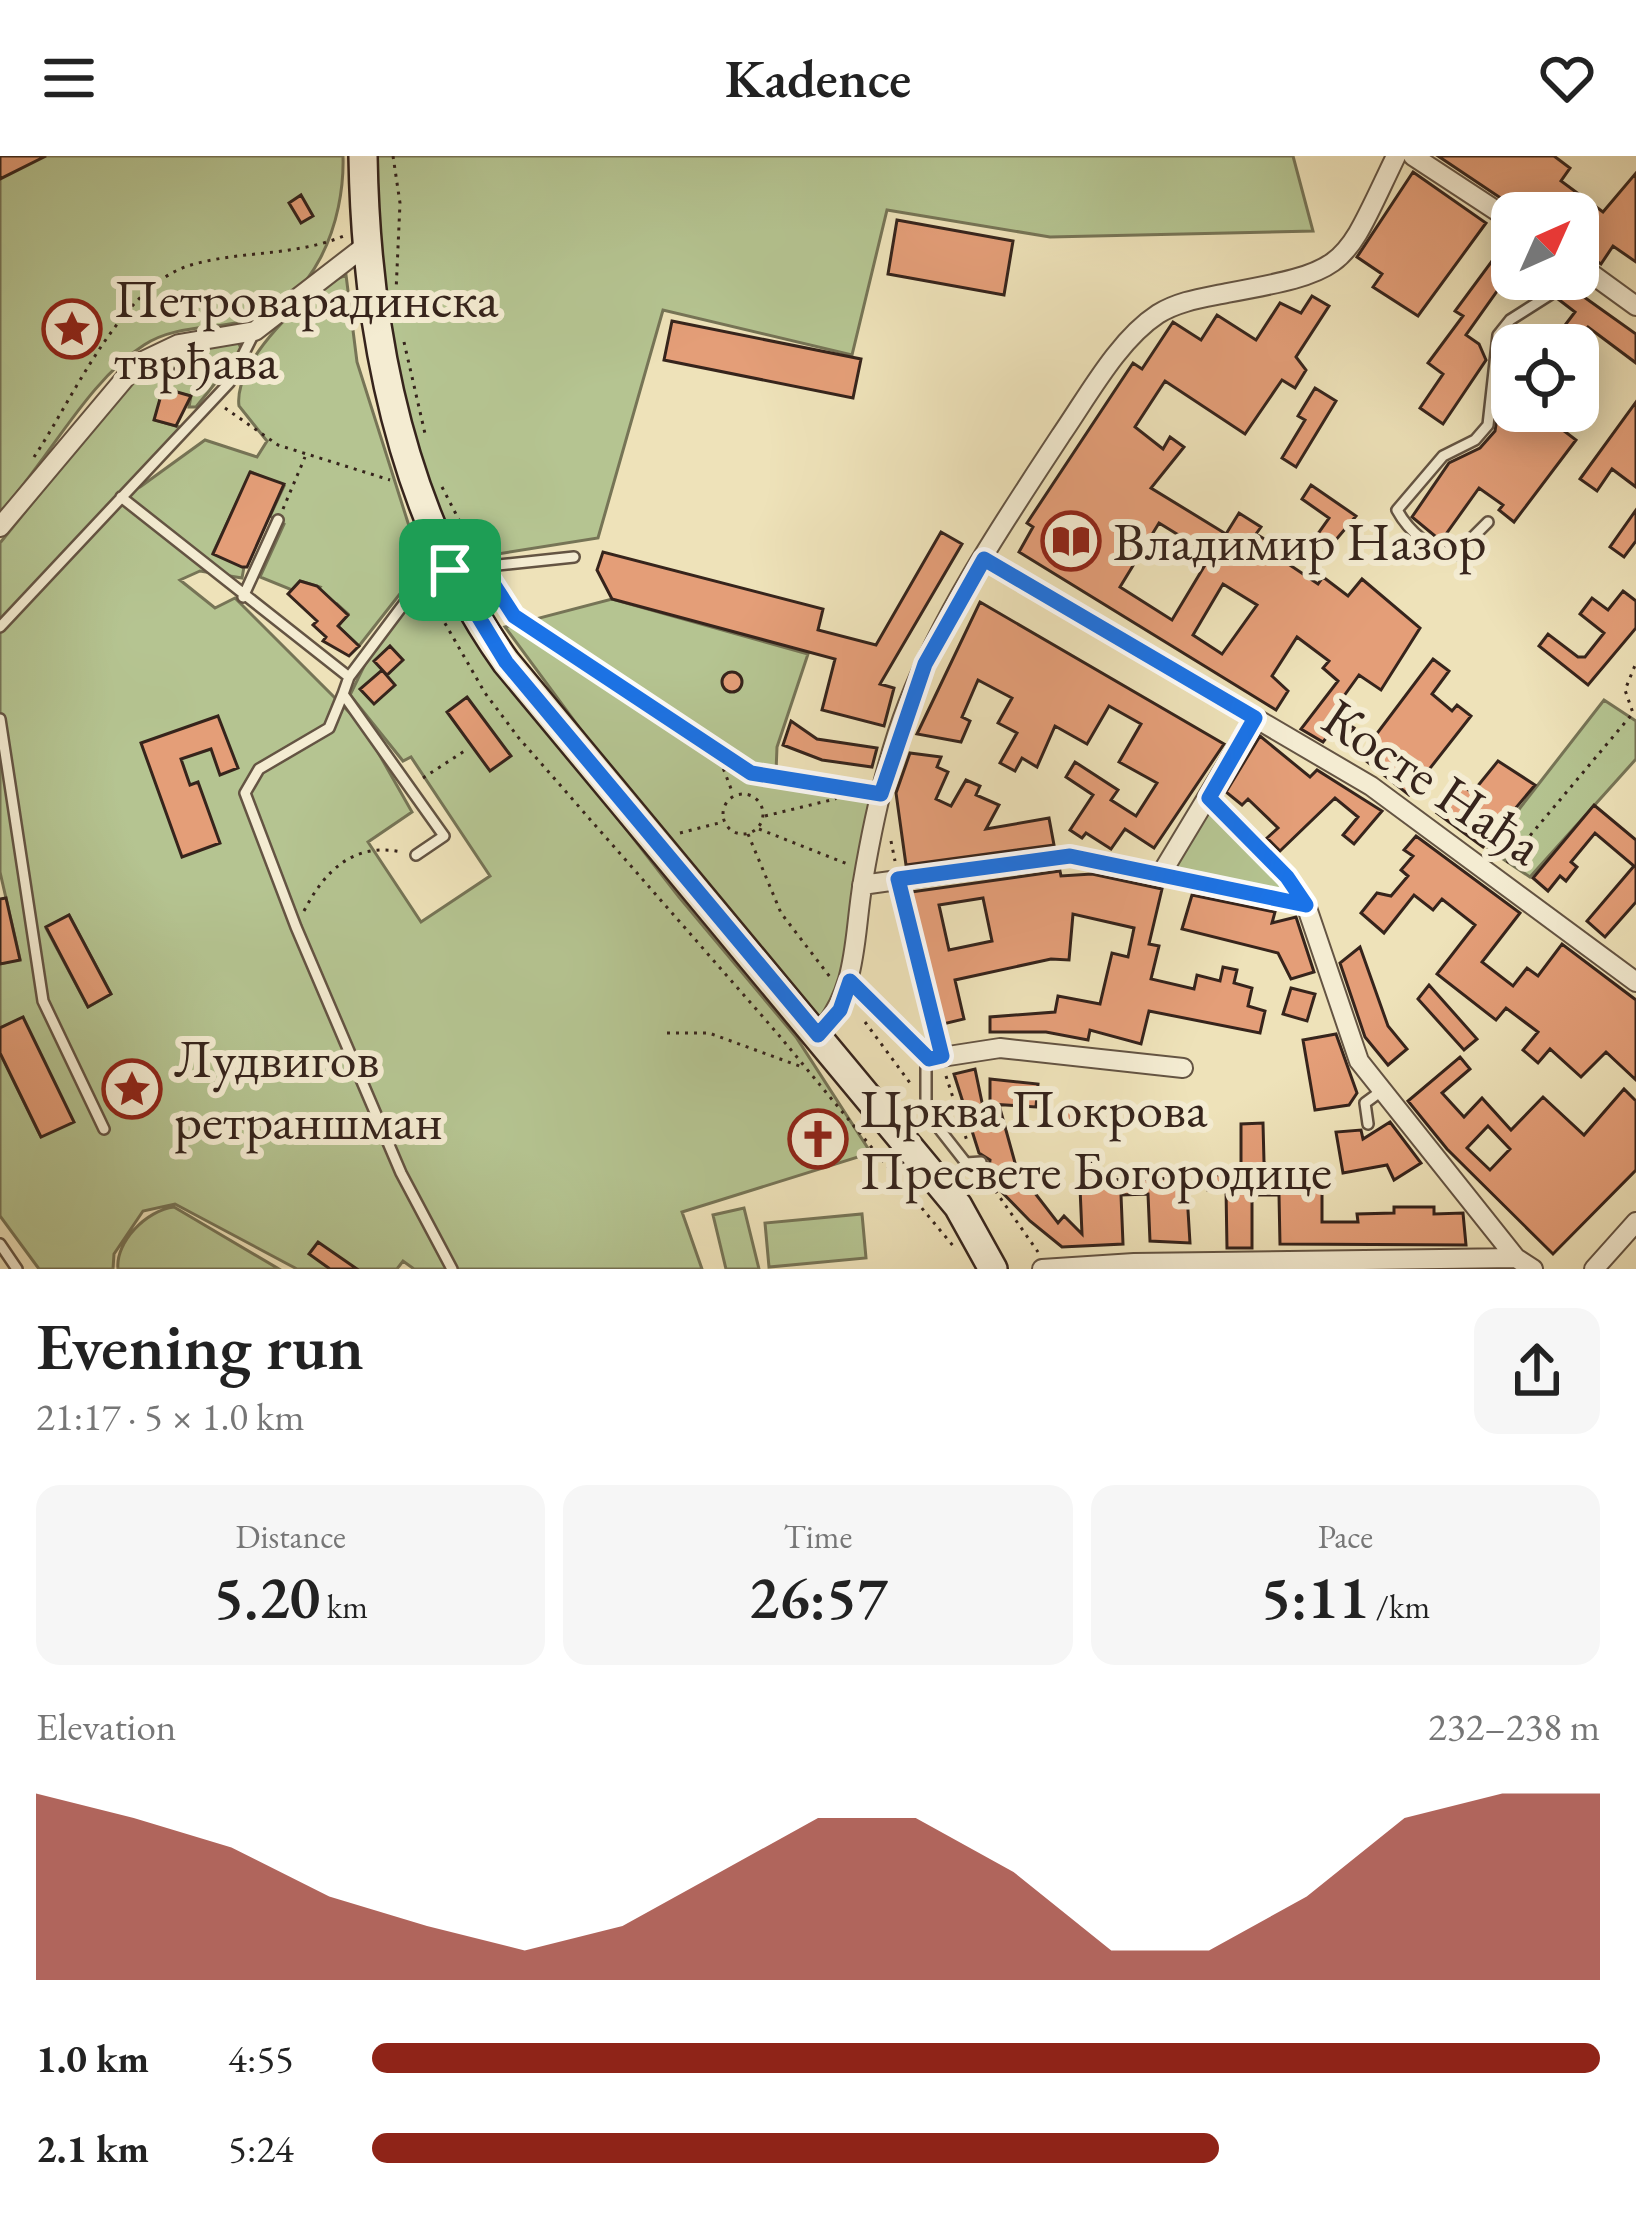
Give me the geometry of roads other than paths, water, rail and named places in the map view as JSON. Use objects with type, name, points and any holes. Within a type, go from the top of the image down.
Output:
[{"type":"main road","points":[[363,156],[356,240],[396,418],[428,523],[450,570],[506,662],[958,1206],[993,1269]]},
{"type":"street","points":[[818,1035],[840,1010],[850,981],[863,879],[881,794],[916,686],[984,559],[1062,434],[1140,327],[1184,302],[1304,279],[1332,267],[1358,234],[1396,156]]},
{"type":"street","points":[[1413,156],[1491,207]]},
{"type":"street","points":[[0,527],[137,364],[179,344],[255,331],[356,240]]},
{"type":"street","points":[[1599,279],[1636,306]]},
{"type":"street","name":"Косте Нађа","points":[[984,559],[1371,786],[1636,982]]},
{"type":"street","points":[[1161,874],[1255,718]]},
{"type":"street","points":[[1209,798],[1287,877],[1306,905],[1352,1043],[1381,1092],[1524,1264]]},
{"type":"street","points":[[863,879],[898,879],[1070,856],[1306,905]]},
{"type":"street","points":[[850,981],[934,1057],[1000,1048],[1183,1068]]},
{"type":"street","points":[[1594,1269],[1636,1222]]},
{"type":"street","points":[[1042,1269],[1134,1263],[1524,1264]]},
{"type":"lane","points":[[1488,522],[1455,555],[1414,533],[1397,510],[1443,456],[1475,440],[1488,425],[1498,335],[1510,320],[1542,300]]},
{"type":"lane","points":[[0,627],[211,396],[229,383],[255,331]]},
{"type":"lane","points":[[121,497],[349,677]]},
{"type":"lane","points":[[243,597],[278,520]]},
{"type":"lane","points":[[452,1269],[401,1173],[296,927],[245,793],[259,769],[329,728],[349,677],[421,581],[450,570],[574,557]]},
{"type":"lane","points":[[344,694],[445,836],[416,855]]},
{"type":"lane","points":[[0,718],[43,1000],[104,1129]]},
{"type":"lane","points":[[934,1057],[926,1112],[966,1163],[981,1162]]},
{"type":"lane","points":[[1369,1124],[1365,1103],[1381,1092]]},
{"type":"lane","points":[[0,1244],[17,1269]]},
{"type":"place","name":"Петроварадинска тврђава","points":[[72,329]]},
{"type":"place","name":"Владимир Назор","points":[[1071,541]]},
{"type":"place","name":"Лудвигов ретраншман","points":[[132,1089]]},
{"type":"place","name":"Црква Покрова Пресвете Богородице","points":[[818,1139]]}]
